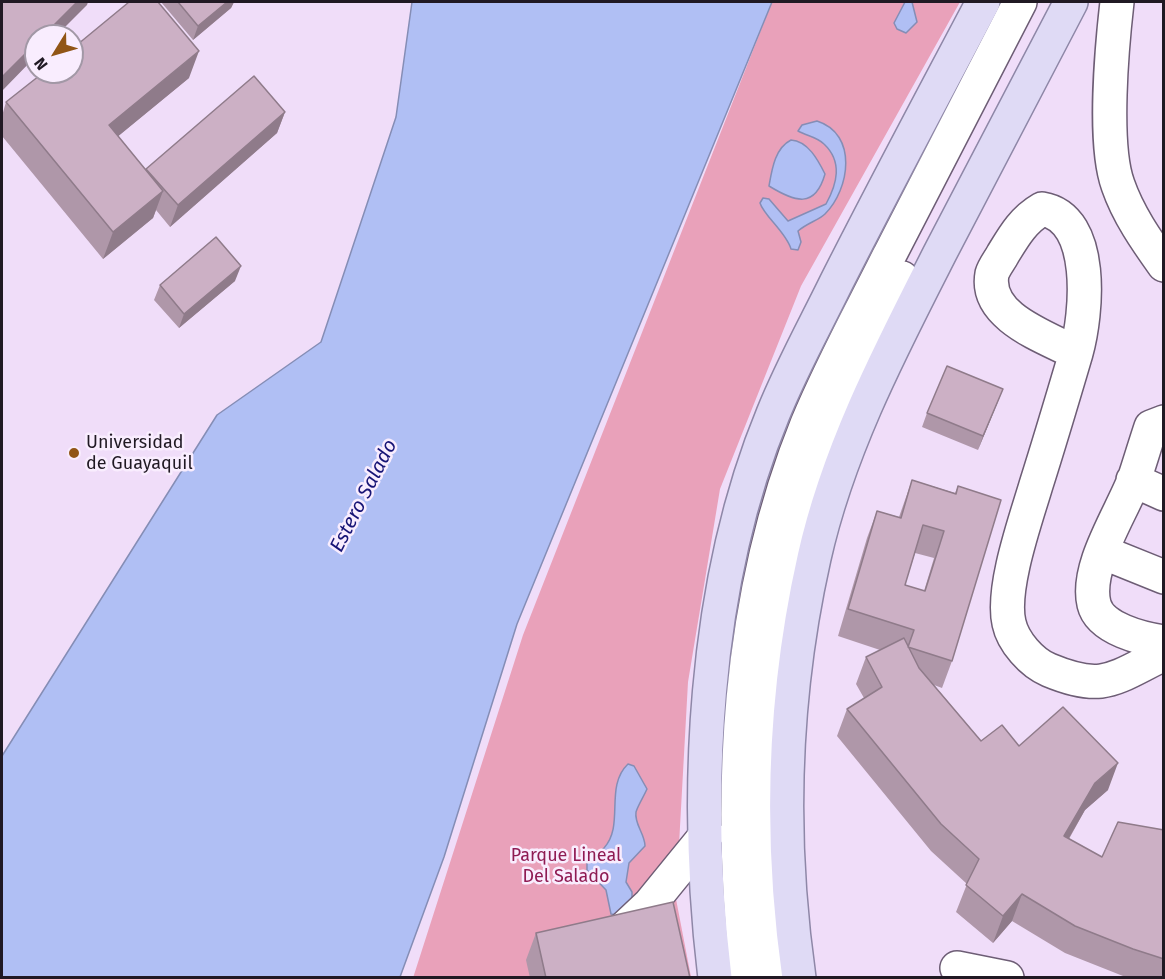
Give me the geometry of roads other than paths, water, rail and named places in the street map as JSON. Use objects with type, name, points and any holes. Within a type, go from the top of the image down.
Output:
[{"type":"main road","points":[[715,978],[710,937],[706,834],[709,699],[717,623],[734,534],[751,473],[772,414],[808,339],[983,2]]},
{"type":"main road","points":[[799,978],[786,838],[786,771],[790,697],[814,557],[843,462],[877,380],[1071,2]]},
{"type":"lane","points":[[747,978],[738,860],[738,771],[744,694],[753,621],[786,483],[806,426],[839,350],[1020,2]]},
{"type":"lane","points":[[773,978],[765,923],[762,849],[766,710],[779,626],[796,545],[833,426],[862,361],[1043,2]]},
{"type":"lane","points":[[1118,2],[1110,148],[1118,184],[1140,231],[1164,265]]},
{"type":"lane","points":[[1076,353],[1017,553],[1009,592],[1009,623],[1020,646],[1041,667],[1077,682],[1106,682],[1164,654]]},
{"type":"lane","points":[[1164,422],[1151,427],[1133,480],[1102,552],[1092,585],[1094,607],[1108,622],[1143,639],[1164,642]]},
{"type":"lane","points":[[1133,480],[1164,494]]},
{"type":"lane","points":[[1102,552],[1164,577]]},
{"type":"lane","points":[[623,978],[616,936],[650,904],[706,834]]},
{"type":"lane","points":[[957,968],[1007,978]]},
{"type":"water","name":"Estero Salado","points":[[412,2],[772,2],[517,624],[444,857],[400,977],[2,977],[2,756],[217,415],[321,342],[396,117]]},
{"type":"water","points":[[905,2],[912,2],[917,22],[906,33],[897,29],[894,23]]},
{"type":"water","points":[[817,121],[830,128],[839,138],[846,163],[844,177],[834,203],[825,214],[798,231],[801,242],[798,250],[791,249],[785,236],[760,203],[763,198],[769,199],[788,221],[826,204],[835,181],[834,158],[821,142],[798,131],[802,125]]},
{"type":"water","points":[[791,140],[802,144],[816,157],[825,174],[816,193],[803,199],[787,196],[769,186],[778,154],[781,148]]},
{"type":"water","points":[[628,764],[634,766],[647,789],[636,812],[645,846],[629,863],[626,882],[632,892],[632,900],[621,916],[611,914],[606,890],[587,870],[587,858],[604,848],[610,839],[617,784]]},
{"type":"place","name":"Universidad de Guayaquil","points":[[74,453]]},
{"type":"park label","name":"Parque Lineal Del Salado","points":[[566,866]]}]
